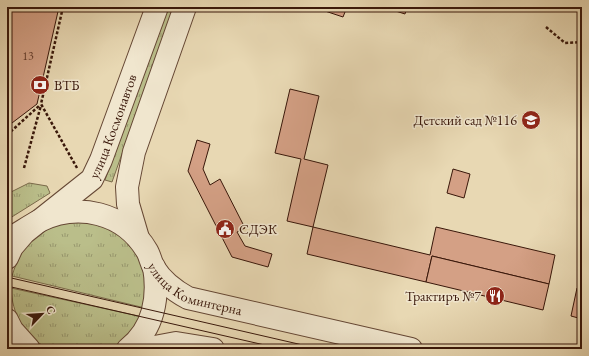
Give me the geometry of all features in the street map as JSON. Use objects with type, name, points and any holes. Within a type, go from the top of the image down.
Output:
[{"type":"street","name":"улица Космонавтов","points":[[7,258],[12,247],[24,233],[85,187],[92,179],[101,160],[157,7]]},
{"type":"street","name":"улица Космонавтов","points":[[138,238],[128,204],[127,187],[134,152],[184,7]]},
{"type":"street","name":"улица Коминтерна","points":[[7,240],[38,222],[66,211],[83,210],[98,213],[114,219],[127,227],[138,238],[148,252],[154,268],[164,281],[188,298],[411,349]]},
{"type":"street","points":[[128,349],[143,333],[154,311],[157,284],[154,268]]},
{"type":"street","points":[[7,320],[23,346]]},
{"type":"street","points":[[144,349],[176,343],[213,349]]},
{"type":"path","points":[[24,168],[41,104],[63,7]]},
{"type":"path","points":[[546,27],[565,43],[582,42]]},
{"type":"path","points":[[7,135],[41,104]]},
{"type":"path","points":[[41,104],[77,168]]},
{"type":"green space","points":[[166,7],[174,7],[112,182],[105,180]]},
{"type":"green space","points":[[29,183],[47,186],[50,193],[7,220],[7,194]]},
{"type":"green space","points":[[67,221],[101,223],[130,242],[146,272],[145,308],[12,276],[20,255],[31,241],[46,230]]},
{"type":"green space","points":[[11,288],[143,317],[122,343],[112,349],[48,349],[32,337],[21,323],[14,307]]},
{"type":"building","points":[[7,7],[59,7],[37,104],[8,126]]},
{"type":"building","points":[[313,7],[347,7],[343,17]]},
{"type":"building","points":[[383,7],[407,7],[405,14]]},
{"type":"building","points":[[290,89],[319,96],[304,159],[328,165],[313,227],[287,221],[301,159],[275,153]]},
{"type":"building","points":[[197,140],[210,144],[203,169],[210,185],[220,179],[245,228],[237,232],[245,246],[272,254],[268,267],[232,257],[188,171]]},
{"type":"building","points":[[453,169],[470,174],[464,198],[447,193]]},
{"type":"building","points":[[313,227],[430,255],[436,227],[555,255],[549,284],[432,256],[426,282],[307,254]]},
{"type":"building","points":[[432,256],[549,284],[543,310],[426,282]]},
{"type":"building","points":[[577,288],[582,289],[582,319],[571,316]]},
{"type":"tram line","points":[[7,277],[320,349]]},
{"type":"tram line","points":[[7,286],[282,349]]},
{"type":"place","name":"ВТБ","points":[[40,85]]},
{"type":"place","name":"Детский сад №116","points":[[531,120]]},
{"type":"place","name":"СДЭК","points":[[225,229]]},
{"type":"place","name":"Трактиръ №7","points":[[495,296]]}]
